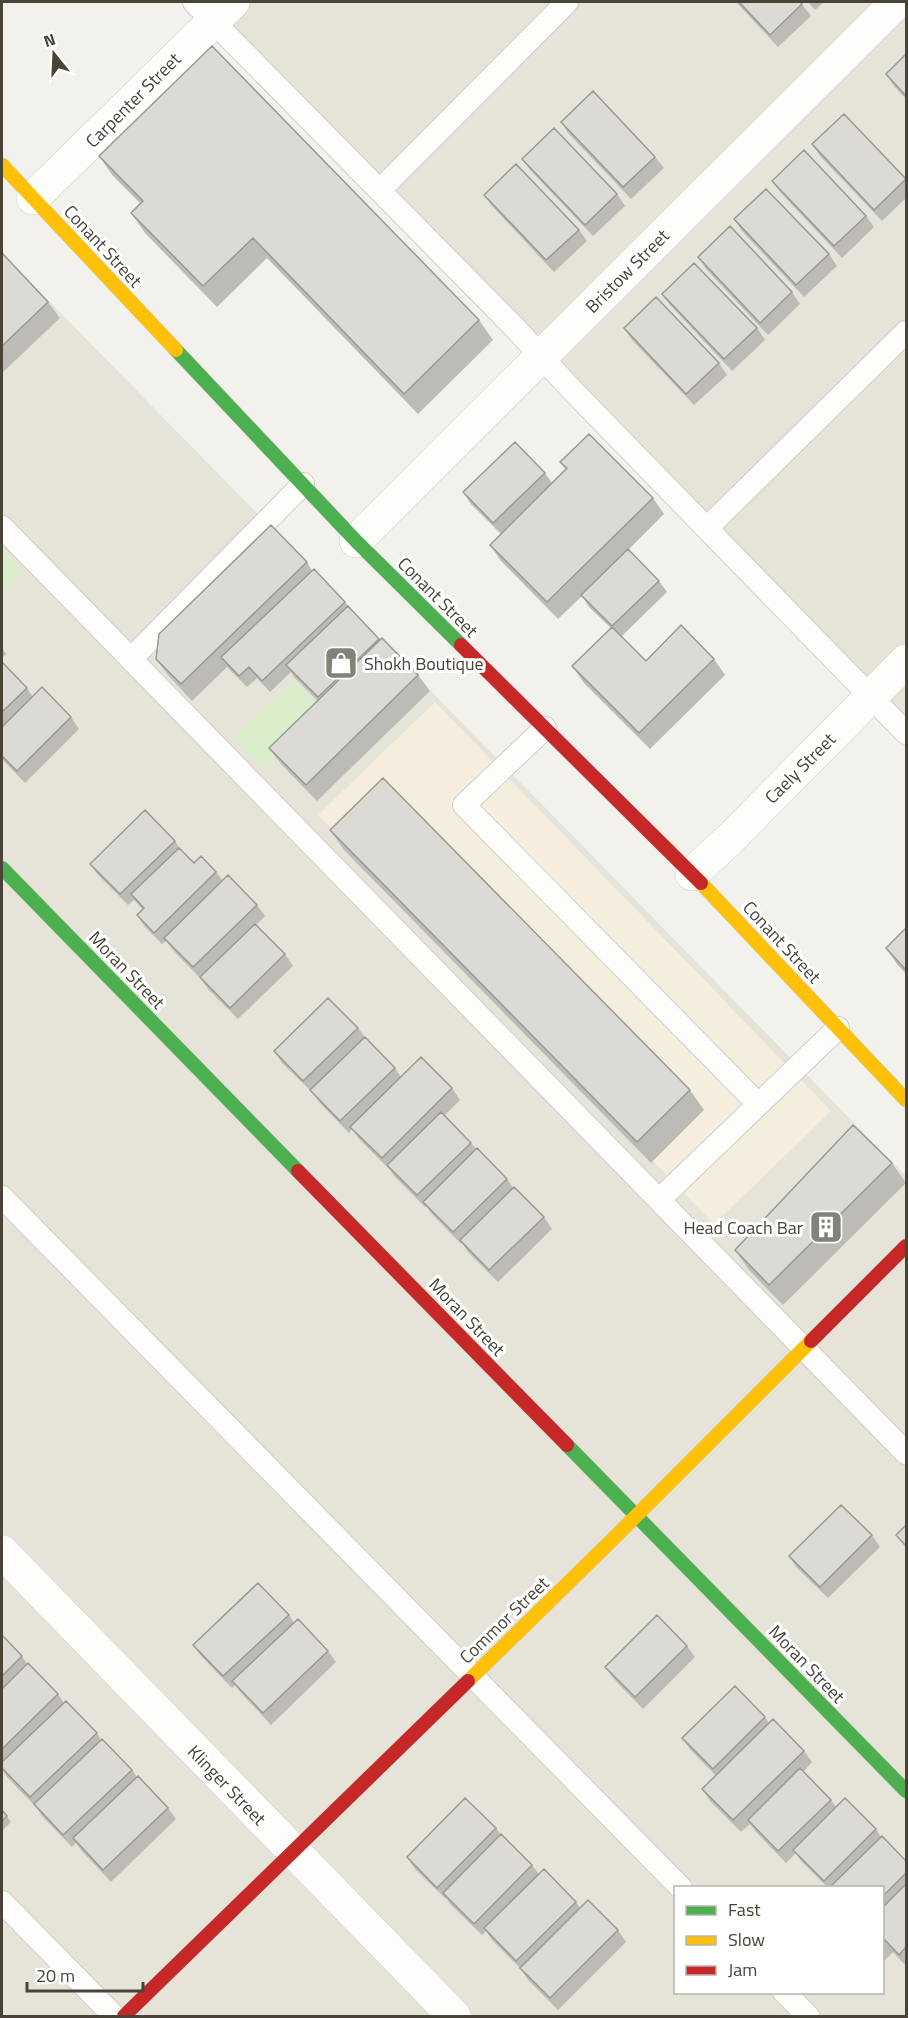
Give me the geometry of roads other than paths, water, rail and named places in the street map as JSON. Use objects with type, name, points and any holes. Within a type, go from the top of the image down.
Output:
[{"type":"street","name":"Bristow Street","points":[[356,541],[897,2]]},
{"type":"street","name":"Carpenter Street","points":[[33,198],[213,8]]},
{"type":"street","name":"Conant Street","points":[[2,165],[356,541],[692,874],[906,1100]]},
{"type":"street","name":"Caely Street","points":[[692,874],[730,839],[906,661]]},
{"type":"street","name":"Moran Street","points":[[2,868],[906,1791]]},
{"type":"street","name":"Commor Street","points":[[124,2016],[636,1515],[906,1246]]},
{"type":"street","name":"Klinger Street","points":[[2,1552],[454,2016]]},
{"type":"lane","points":[[380,190],[567,2]]},
{"type":"lane","points":[[213,8],[380,190],[906,733]]},
{"type":"lane","points":[[707,528],[906,332]]},
{"type":"lane","points":[[131,659],[303,484]]},
{"type":"lane","points":[[2,527],[906,1452]]},
{"type":"lane","points":[[545,728],[465,805],[758,1104]]},
{"type":"lane","points":[[659,1200],[838,1028]]},
{"type":"lane","points":[[2,1197],[680,1886]]},
{"type":"lane","points":[[2,1902],[114,2016]]},
{"type":"lane","points":[[786,1994],[808,2016]]},
{"type":"place","name":"Shokh Boutique","points":[[341,663]]},
{"type":"place","name":"Head Coach Bar","points":[[826,1227]]}]
